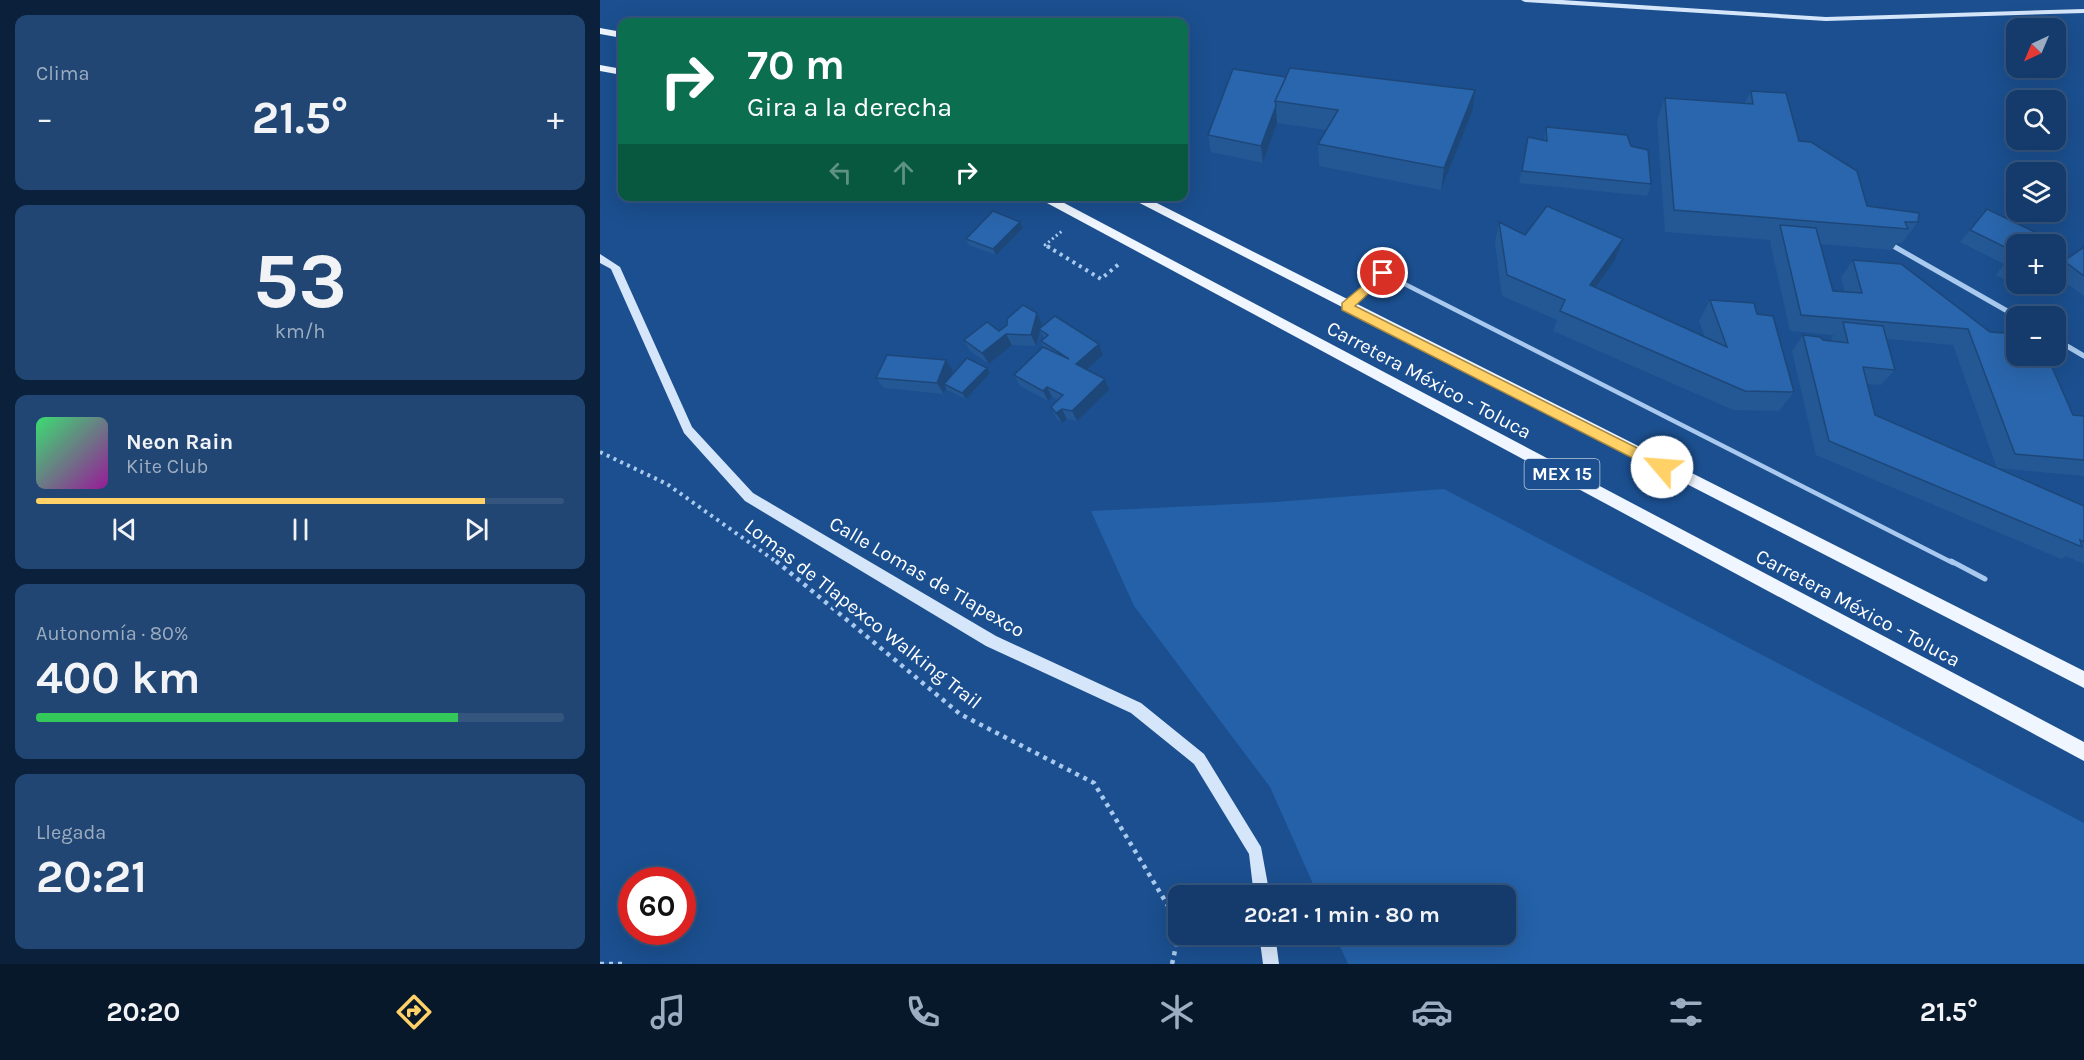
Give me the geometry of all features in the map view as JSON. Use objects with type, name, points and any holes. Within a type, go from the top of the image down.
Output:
[{"type":"main road","points":[[600,30],[618,34]]},
{"type":"main road","points":[[600,68],[618,71]]},
{"type":"main road","name":"Carretera México - Toluca","points":[[1049,201],[2084,752]]},
{"type":"main road","name":"Carretera México - Toluca","points":[[1142,201],[1346,307],[2084,680]]},
{"type":"street","points":[[1525,0],[1826,19],[2084,10]]},
{"type":"street","points":[[1895,247],[2006,310]]},
{"type":"street","name":"Calle Lomas de Tlapexco","points":[[600,258],[615,267],[688,430],[749,497],[991,641],[1136,708],[1199,759],[1256,852],[1260,885]]},
{"type":"street","points":[[2066,345],[2084,356]]},
{"type":"street","points":[[1269,945],[1272,964]]},
{"type":"lane","points":[[1346,307],[1383,273],[1985,579]]},
{"type":"path","points":[[1045,245],[1101,279]]},
{"type":"path","name":"Lomas de Tlapexco Walking Trail","points":[[600,452],[667,484],[784,567],[960,714],[1094,783],[1168,906]]},
{"type":"path","points":[[1172,964],[1176,945]]},
{"type":"path","points":[[600,964],[623,964]]},
{"type":"shaded area","points":[[1444,489],[2084,823],[2084,964],[1348,964],[1339,945],[1516,945],[1516,885],[1314,885],[1270,787],[1134,606],[1091,511],[1275,502]]},
{"type":"building","points":[[1290,68],[1475,90],[1444,168],[1318,144],[1338,110],[1275,101]]},
{"type":"building","points":[[1233,69],[1286,77],[1275,101],[1276,106],[1261,146],[1208,135]]},
{"type":"building","points":[[1751,91],[1786,93],[1799,141],[1811,142],[1857,171],[1867,206],[1919,213],[1918,222],[1905,222],[1908,229],[1674,210],[1665,98],[1753,104]]},
{"type":"building","points":[[1546,127],[1627,135],[1631,146],[1648,150],[1651,184],[1522,171],[1528,137],[1547,141]]},
{"type":"building","points":[[1547,206],[1623,239],[1590,285],[1727,347],[1710,300],[1754,303],[1757,314],[1773,316],[1794,392],[1745,391],[1560,311],[1565,300],[1507,275],[1499,222],[1525,235]]},
{"type":"building","points":[[1987,209],[2006,218],[2006,222],[2014,222],[2039,234],[2006,234],[2006,248],[1970,230]]},
{"type":"building","points":[[993,211],[1020,222],[993,249],[966,239]]},
{"type":"building","points":[[1780,225],[1816,228],[1833,291],[1862,293],[1853,260],[1901,264],[1990,332],[2006,333],[2006,366],[2051,366],[2073,415],[2084,416],[2084,460],[2015,454],[1968,329],[1801,315]]},
{"type":"building","points":[[2084,247],[2084,276],[2066,262],[2066,260]]},
{"type":"building","points":[[1023,305],[1037,313],[1031,335],[1006,334],[982,353],[964,340],[987,322],[999,331],[1007,325],[1007,319]]},
{"type":"building","points":[[1055,316],[1099,344],[1076,364],[1105,379],[1072,411],[1062,409],[1056,413],[1051,407],[1063,395],[1047,387],[1043,391],[1014,375],[1043,347],[1069,359],[1041,341],[1048,335],[1039,329]]},
{"type":"building","points":[[1843,322],[1883,326],[1895,370],[1863,367],[1875,415],[2084,506],[2084,542],[2080,540],[2082,547],[1829,441],[1803,335],[1848,343]]},
{"type":"building","points":[[887,355],[946,360],[937,383],[876,378]]},
{"type":"building","points":[[967,358],[987,368],[962,393],[944,384]]},
{"type":"route","points":[[1383,273],[1346,307],[1662,467]]}]
